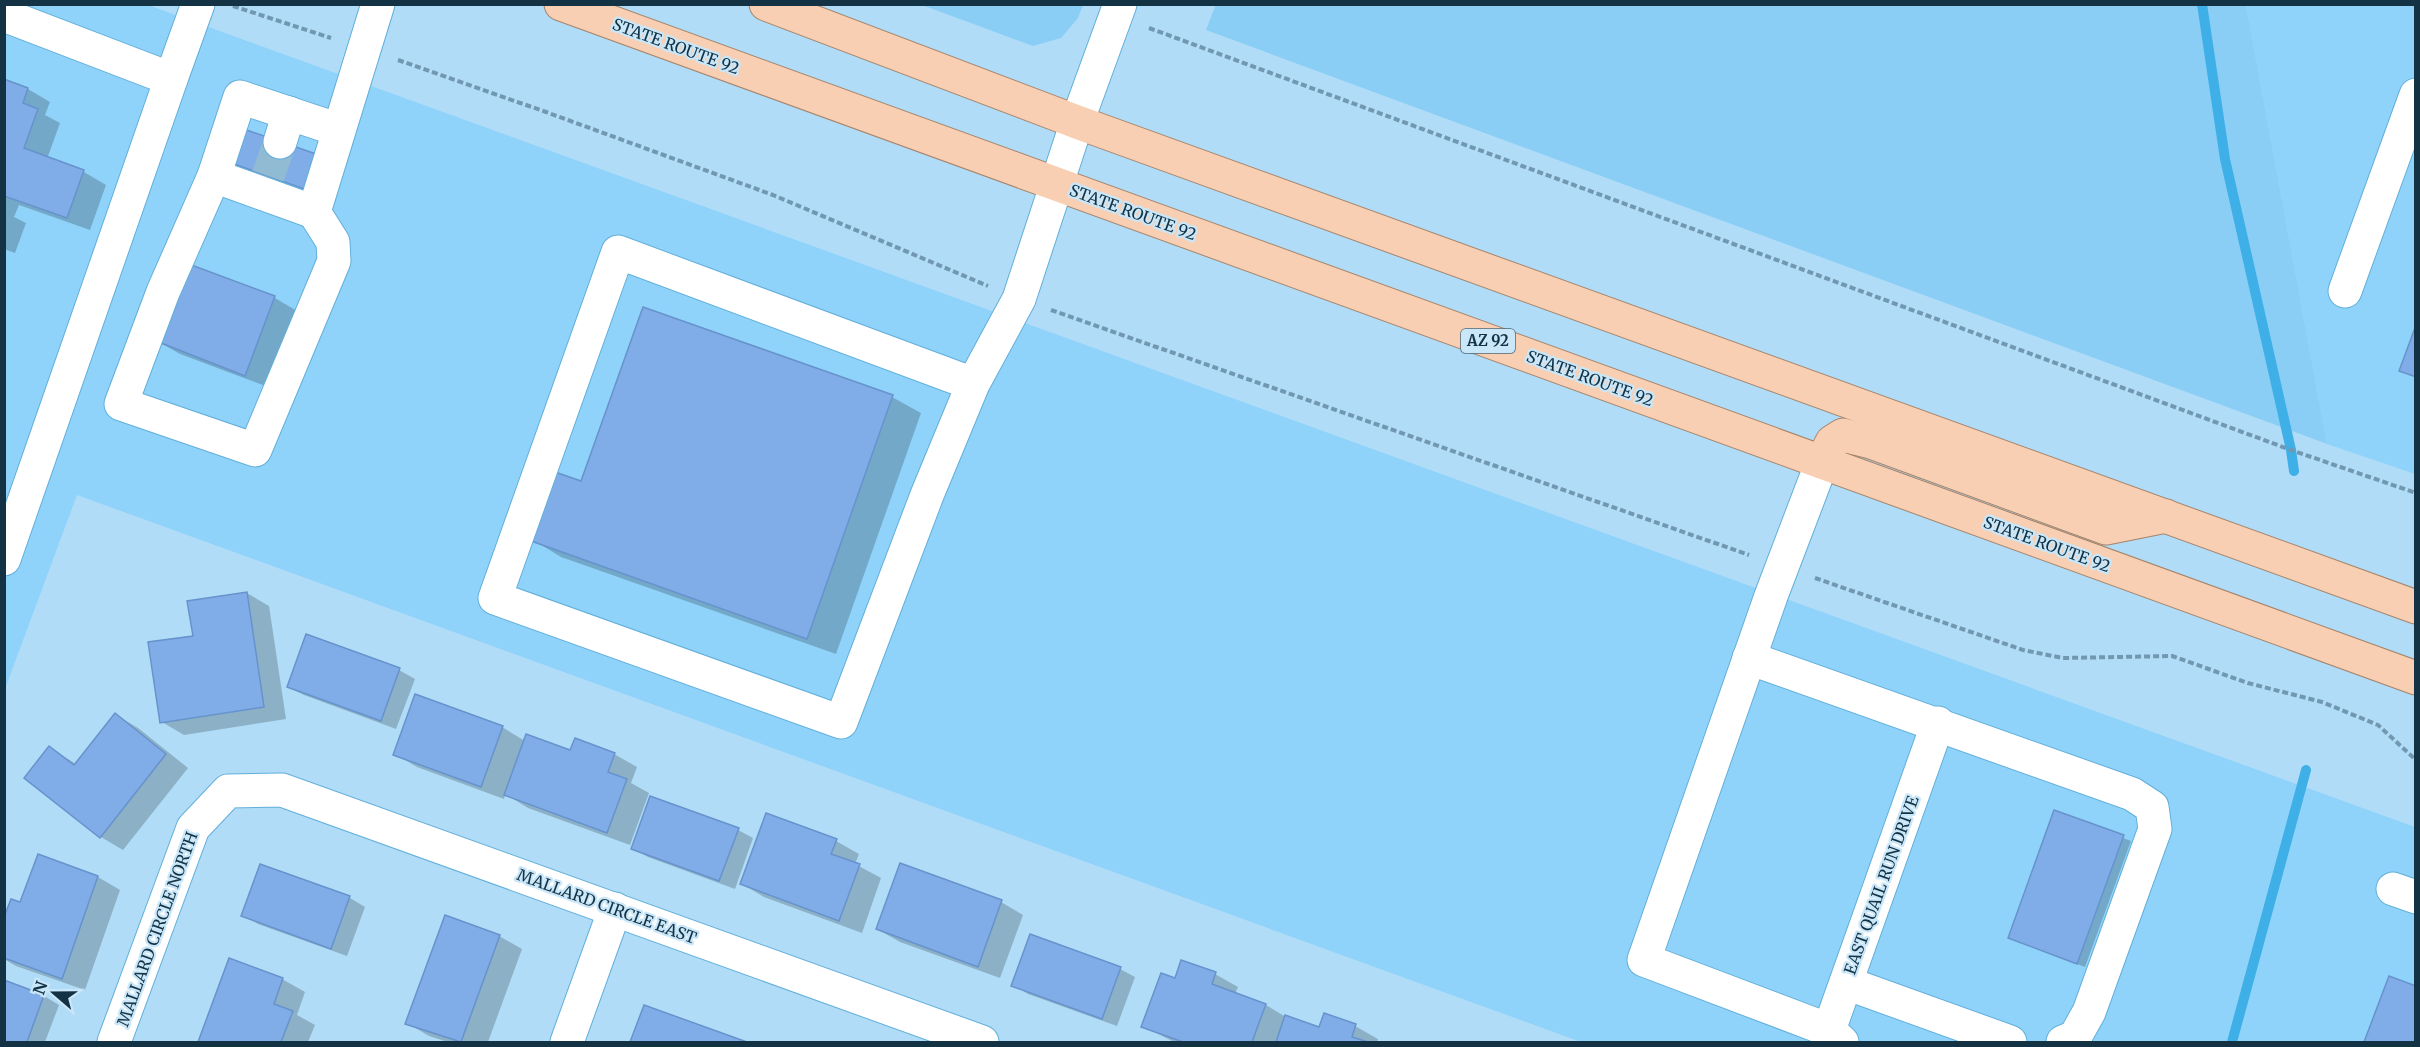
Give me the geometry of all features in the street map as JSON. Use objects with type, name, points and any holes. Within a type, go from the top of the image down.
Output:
[{"type":"main road","name":"STATE ROUTE 92","points":[[561,4],[2415,678]]},
{"type":"main road","points":[[766,4],[1077,122],[2415,607]]},
{"type":"main road","points":[[1822,462],[1832,442],[1843,435],[1871,442],[2106,528],[2166,516]]},
{"type":"street","points":[[4,559],[198,4]]},
{"type":"street","points":[[314,212],[378,4]]},
{"type":"street","points":[[973,384],[618,252],[495,597],[841,722],[927,495],[973,384],[1019,299],[1077,122],[1118,10]]},
{"type":"street","points":[[4,15],[171,79]]},
{"type":"street","points":[[2345,291],[2415,95]]},
{"type":"street","points":[[214,176],[265,185],[314,212],[333,242],[334,261],[255,450],[121,404],[163,292],[214,176],[240,97],[285,127],[339,130]]},
{"type":"street","points":[[1822,462],[1749,658],[1644,960],[1835,1036]]},
{"type":"street","points":[[1749,658],[1938,723],[2132,794],[2152,807],[2156,829],[2093,1001],[2075,1037],[2063,1042]]},
{"type":"street","name":"EAST QUAIL RUN DRIVE","points":[[1835,1036],[1845,983],[1938,723]]},
{"type":"street","name":"MALLARD CIRCLE EAST","points":[[228,791],[282,790],[982,1042]]},
{"type":"street","name":"MALLARD CIRCLE NORTH","points":[[114,1042],[193,828],[228,791]]},
{"type":"street","points":[[567,1042],[615,909]]},
{"type":"street","points":[[1845,983],[2010,1042]]},
{"type":"path","points":[[229,4],[546,112],[773,195],[1019,299],[2023,650],[2063,658],[2114,659],[2172,656],[2248,683],[2322,702],[2378,725],[2415,760]]},
{"type":"path","points":[[1118,10],[2415,494]]},
{"type":"shaded area","points":[[1216,4],[2246,5],[2327,444],[1206,30]]},
{"type":"shaded area","points":[[5,5],[148,5],[2415,827],[2415,1042],[1581,1042],[77,495],[5,689]]},
{"type":"shaded area","points":[[922,5],[1083,5],[1078,18],[1061,38],[1033,46]]},
{"type":"shaded area","points":[[2246,5],[2415,5],[2415,474],[2327,444]]},
{"type":"building","points":[[4,79],[28,88],[23,103],[38,109],[24,148],[84,170],[67,218],[4,196]]},
{"type":"building","points":[[238,127],[319,155],[307,190],[226,161]]},
{"type":"building","points":[[186,263],[275,296],[245,376],[156,341]]},
{"type":"building","points":[[643,307],[893,395],[807,639],[531,541],[555,472],[581,481]]},
{"type":"building","points":[[2416,325],[2416,377],[2399,371]]},
{"type":"building","points":[[247,592],[264,707],[160,723],[148,642],[193,636],[187,601]]},
{"type":"building","points":[[306,634],[400,668],[381,721],[287,687]]},
{"type":"building","points":[[415,694],[503,726],[481,787],[393,755]]},
{"type":"building","points":[[115,713],[166,754],[100,838],[24,778],[49,746],[74,765]]},
{"type":"building","points":[[526,734],[570,750],[575,738],[615,753],[608,772],[627,779],[607,833],[504,795]]},
{"type":"building","points":[[650,796],[739,828],[719,881],[631,849]]},
{"type":"building","points":[[2054,810],[2124,835],[2077,964],[2008,938]]},
{"type":"building","points":[[766,813],[837,839],[831,854],[860,864],[839,921],[740,884]]},
{"type":"building","points":[[38,854],[98,876],[62,979],[4,958],[4,917],[11,899],[20,902]]},
{"type":"building","points":[[900,863],[1002,900],[978,967],[876,929]]},
{"type":"building","points":[[260,864],[350,896],[331,949],[241,916]]},
{"type":"building","points":[[445,915],[500,935],[461,1042],[405,1024]]},
{"type":"building","points":[[1030,934],[1121,967],[1102,1019],[1011,986]]},
{"type":"building","points":[[229,958],[283,978],[274,1004],[293,1011],[281,1042],[198,1042]]},
{"type":"building","points":[[1181,960],[1216,972],[1212,984],[1266,1004],[1252,1042],[1183,1042],[1141,1027],[1161,973],[1175,978]]},
{"type":"building","points":[[2389,976],[2416,986],[2416,1042],[2364,1042]]},
{"type":"building","points":[[4,980],[44,995],[27,1042],[4,1042]]},
{"type":"building","points":[[644,1005],[747,1042],[630,1042]]},
{"type":"building","points":[[1324,1013],[1356,1024],[1352,1037],[1368,1042],[1276,1042],[1285,1015],[1319,1027]]},
{"type":"waterway","points":[[2202,4],[2225,159],[2294,471]]},
{"type":"waterway","points":[[2232,1042],[2306,770]]},
{"type":"tunnel","points":[[268,176],[280,142]]}]
